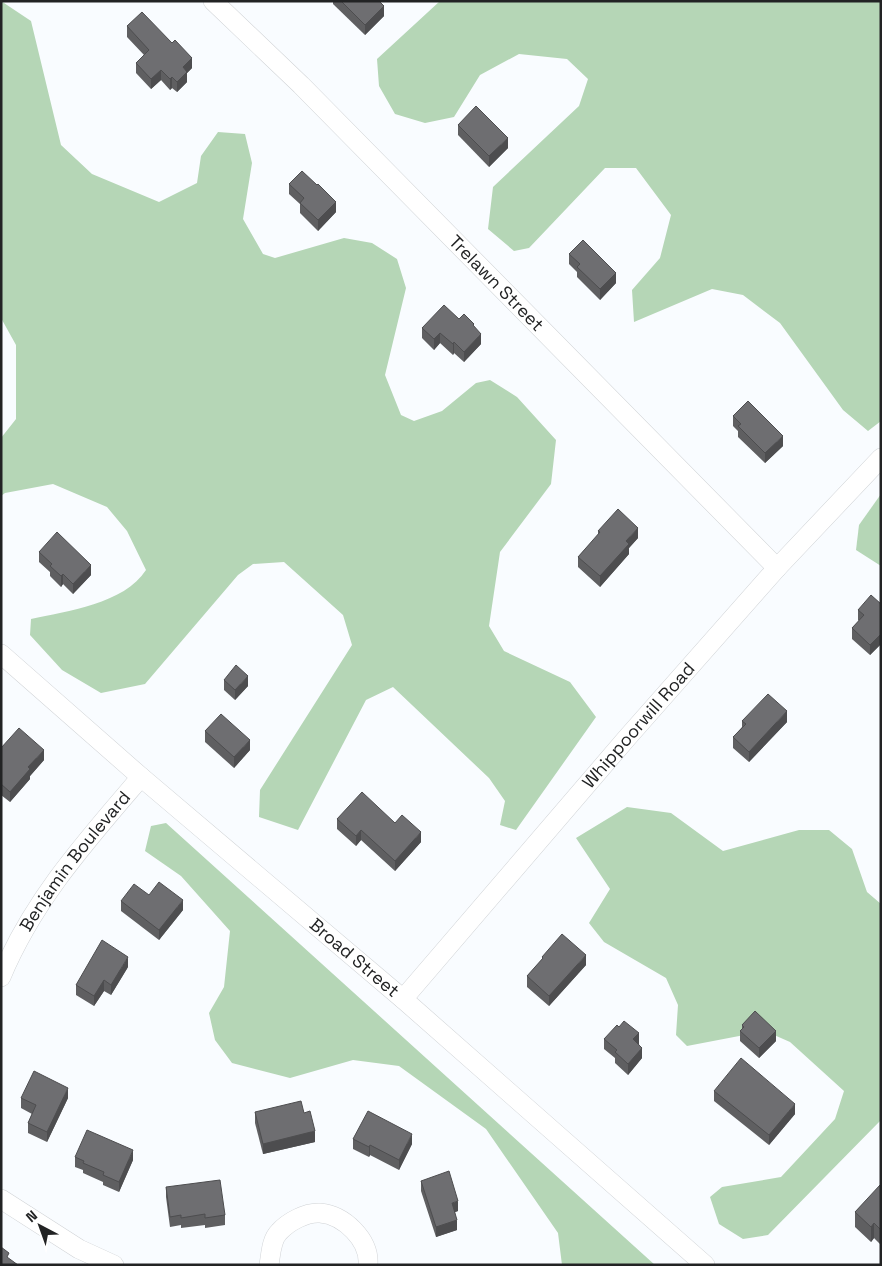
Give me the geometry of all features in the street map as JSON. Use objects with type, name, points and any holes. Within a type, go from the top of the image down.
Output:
[{"type":"street","name":"Trelawn Street","points":[[213,1],[301,85],[777,568]]},
{"type":"street","name":"Whippoorwill Road","points":[[403,999],[626,738],[777,568],[881,458]]},
{"type":"street","name":"Broad Street","points":[[1,654],[140,777],[403,999],[705,1265]]},
{"type":"street","name":"Benjamin Boulevard","points":[[1,977],[5,958],[43,898],[74,854],[140,777]]},
{"type":"street","points":[[1,1199],[79,1249],[114,1265]]},
{"type":"street","points":[[269,1265],[273,1244],[278,1233],[289,1223],[305,1215],[320,1213],[338,1219],[352,1229],[363,1242],[369,1256],[368,1265]]},
{"type":"green space","points":[[1,1],[31,21],[61,145],[92,174],[159,202],[197,183],[201,156],[218,132],[245,134],[252,163],[243,219],[263,254],[275,258],[344,238],[372,243],[397,259],[406,288],[385,375],[401,415],[414,421],[442,411],[476,383],[490,380],[517,397],[556,440],[551,484],[500,552],[489,626],[504,651],[570,682],[596,717],[516,830],[500,825],[505,801],[489,778],[393,687],[366,700],[298,830],[259,817],[260,790],[352,645],[343,615],[284,562],[253,564],[238,575],[145,684],[101,693],[62,670],[30,635],[31,619],[77,609],[109,598],[124,591],[136,582],[146,570],[127,531],[107,507],[53,484],[5,493],[1,496],[1,438],[16,419],[16,345],[1,318]]},
{"type":"green space","points":[[440,1],[881,1],[881,421],[868,431],[843,410],[780,323],[743,295],[712,289],[634,322],[632,290],[660,258],[671,215],[636,168],[605,168],[529,248],[514,251],[488,229],[493,187],[579,106],[588,79],[567,59],[519,54],[480,75],[454,117],[425,123],[395,114],[379,86],[377,59]]},
{"type":"green space","points":[[881,494],[881,566],[856,550],[859,525]]},
{"type":"green space","points":[[627,807],[671,813],[723,851],[799,830],[829,830],[852,849],[867,892],[881,904],[881,1120],[768,1235],[743,1239],[719,1224],[710,1197],[722,1187],[781,1177],[835,1119],[844,1091],[790,1042],[765,1031],[687,1046],[676,1035],[678,1005],[666,978],[604,942],[589,923],[610,889],[576,838]]},
{"type":"green space","points":[[166,823],[655,1265],[562,1265],[558,1233],[486,1129],[399,1066],[353,1060],[290,1078],[232,1063],[215,1040],[209,1013],[224,987],[230,931],[181,876],[145,851],[151,826]]},
{"type":"building","points":[[341,1],[379,1],[384,6],[365,25]]},
{"type":"building","points":[[142,12],[172,43],[175,40],[192,58],[183,67],[187,72],[177,82],[172,77],[170,79],[161,70],[151,79],[136,63],[149,50],[127,26]]},
{"type":"building","points":[[476,106],[508,138],[489,156],[458,125]]},
{"type":"building","points":[[302,171],[336,202],[318,220],[300,203],[304,198],[289,184]]},
{"type":"building","points":[[583,240],[616,273],[600,289],[577,267],[580,264],[569,254]]},
{"type":"building","points":[[444,305],[459,319],[464,314],[481,334],[464,352],[454,342],[453,344],[440,333],[434,339],[422,328]]},
{"type":"building","points":[[748,401],[783,436],[765,453],[738,426],[741,424],[733,416]]},
{"type":"building","points":[[618,509],[638,528],[626,541],[629,544],[600,576],[578,557]]},
{"type":"building","points":[[57,532],[91,565],[73,584],[63,574],[61,576],[50,566],[52,564],[39,552]]},
{"type":"building","points":[[871,595],[881,604],[881,634],[870,645],[852,628],[864,615],[858,610]]},
{"type":"building","points":[[236,665],[248,676],[235,690],[224,680]]},
{"type":"building","points":[[768,694],[787,711],[749,752],[733,737],[746,724],[742,721]]},
{"type":"building","points":[[221,714],[250,740],[234,757],[205,731]]},
{"type":"building","points":[[19,728],[44,750],[28,767],[30,769],[10,792],[1,784],[1,748]]},
{"type":"building","points":[[362,792],[395,823],[402,815],[421,832],[395,861],[361,830],[356,836],[337,819]]},
{"type":"building","points":[[159,882],[183,900],[159,930],[121,901],[134,884],[149,895]]},
{"type":"building","points":[[562,934],[586,955],[549,996],[527,976]]},
{"type":"building","points":[[102,940],[128,957],[111,985],[104,980],[94,996],[76,985]]},
{"type":"building","points":[[755,1011],[776,1031],[759,1048],[740,1031],[744,1027],[742,1025]]},
{"type":"building","points":[[624,1021],[639,1033],[633,1039],[642,1048],[628,1064],[615,1052],[617,1050],[604,1039],[617,1025],[619,1027]]},
{"type":"building","points":[[741,1058],[795,1104],[769,1135],[714,1091]]},
{"type":"building","points":[[34,1071],[68,1088],[47,1132],[28,1123],[36,1105],[21,1098]]},
{"type":"building","points":[[301,1101],[304,1113],[310,1111],[315,1131],[263,1144],[255,1112]]},
{"type":"building","points":[[368,1111],[412,1134],[399,1160],[370,1145],[369,1147],[353,1139]]},
{"type":"building","points":[[87,1130],[133,1150],[119,1182],[103,1175],[104,1172],[83,1163],[84,1161],[75,1157]]},
{"type":"building","points":[[449,1171],[458,1201],[452,1203],[457,1220],[436,1227],[421,1181]]},
{"type":"building","points":[[220,1180],[225,1215],[205,1218],[205,1214],[181,1218],[181,1215],[170,1217],[166,1187]]},
{"type":"building","points":[[880,1185],[881,1230],[874,1223],[871,1227],[855,1212]]},
{"type":"building","points":[[1,1247],[9,1253],[7,1257],[18,1265],[1,1265]]}]
